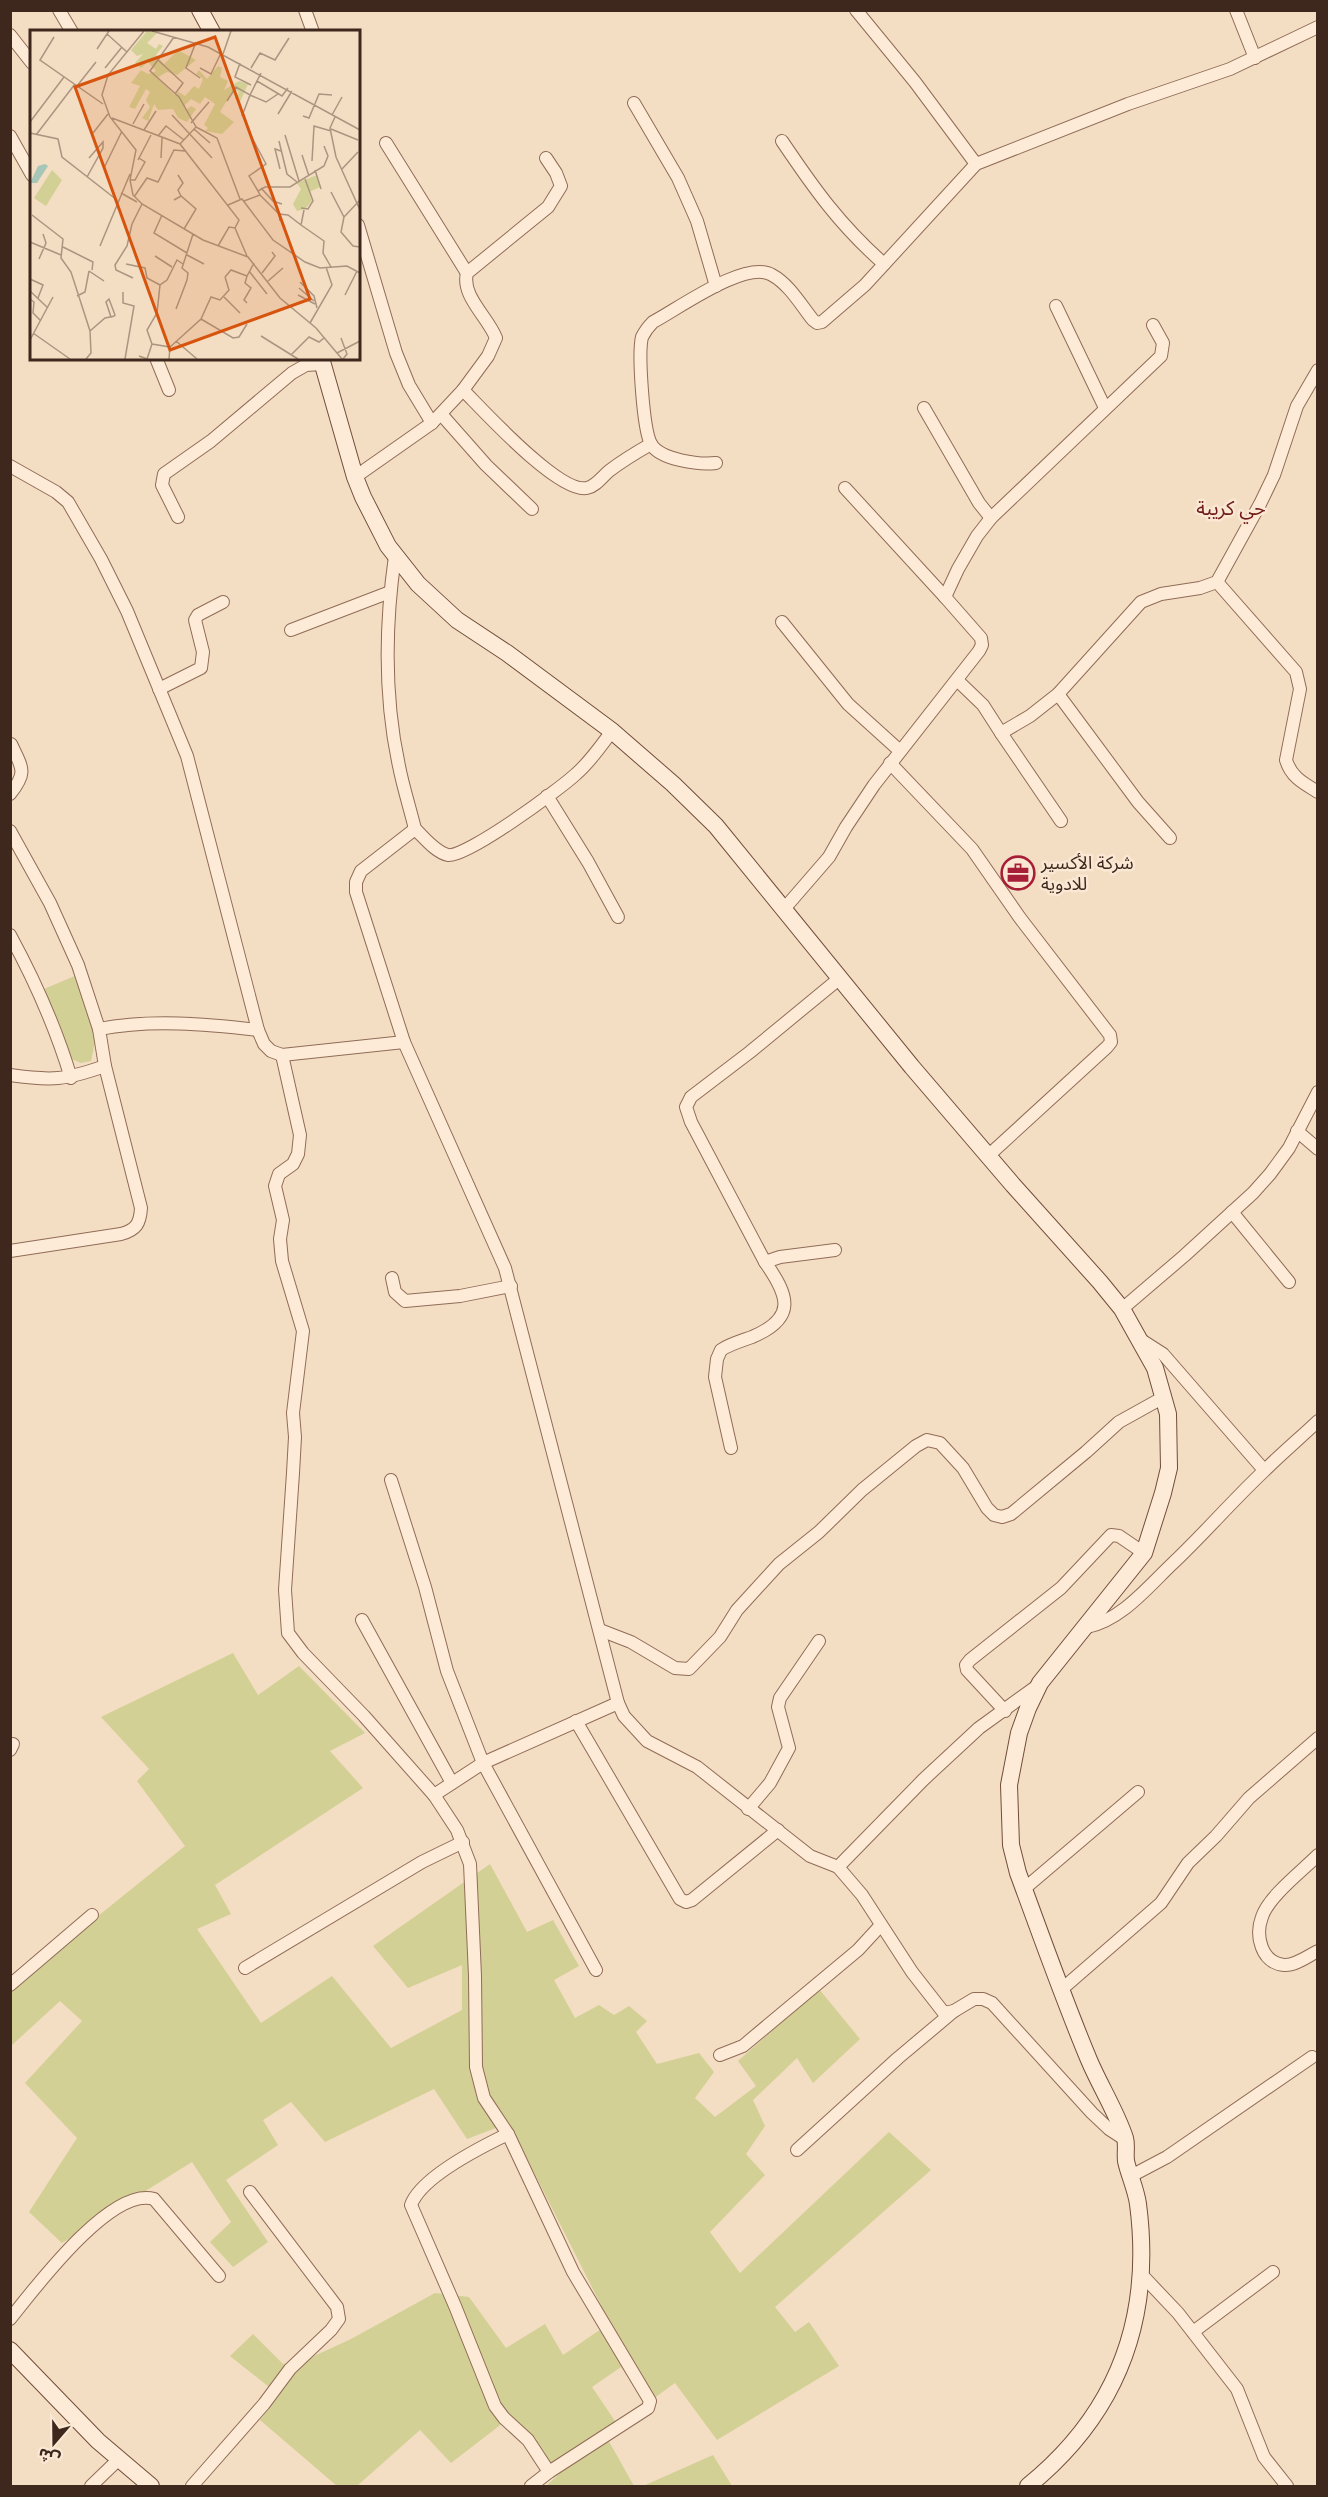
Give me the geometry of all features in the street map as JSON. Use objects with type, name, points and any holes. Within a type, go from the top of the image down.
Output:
[{"type":"main road","points":[[201,11],[211,30]]},
{"type":"main road","points":[[322,361],[355,477],[375,522],[395,556],[418,584],[457,620],[507,653],[612,731],[673,784],[716,826],[988,1156],[1100,1281],[1122,1309],[1155,1368],[1168,1414],[1169,1468],[1144,1553],[1040,1683],[1019,1733],[1009,1785],[1011,1845],[1024,1889],[1089,2060],[1126,2140],[1126,2159],[1139,2213],[1141,2274],[1136,2316],[1127,2352],[1097,2414],[1071,2447],[1028,2487]]},
{"type":"main road","points":[[10,2350],[98,2442],[151,2487]]},
{"type":"street","points":[[58,10],[71,30]]},
{"type":"street","points":[[305,10],[312,30]]},
{"type":"street","points":[[856,10],[915,82],[976,164]]},
{"type":"street","points":[[1236,10],[1255,58]]},
{"type":"street","points":[[716,463],[702,465],[679,459],[658,451],[651,444],[644,411],[642,338],[646,329],[653,322],[716,286],[745,274],[760,271],[772,274],[786,286],[817,323],[822,322],[865,285],[976,164],[1128,104],[1230,69],[1317,27]]},
{"type":"street","points":[[10,35],[30,60]]},
{"type":"street","points":[[634,103],[678,177],[697,221],[716,286]]},
{"type":"street","points":[[10,136],[30,171]]},
{"type":"street","points":[[782,141],[820,198],[859,242],[884,264]]},
{"type":"street","points":[[355,477],[437,418],[463,390],[493,348],[496,338],[466,285],[467,273],[386,143]]},
{"type":"street","points":[[467,273],[548,207],[556,197],[561,186],[546,158]]},
{"type":"street","points":[[360,232],[396,353],[409,385],[437,418],[532,508]]},
{"type":"street","points":[[1056,306],[1106,408]]},
{"type":"street","points":[[945,597],[977,536],[991,518],[1161,356],[1163,343],[1153,325]]},
{"type":"street","points":[[157,360],[169,390]]},
{"type":"street","points":[[178,516],[162,485],[164,474],[211,441],[292,373],[306,365],[322,361]]},
{"type":"street","points":[[1001,733],[1030,716],[1058,694],[1141,602],[1161,594],[1200,588],[1217,582],[1274,475],[1297,406],[1317,370]]},
{"type":"street","points":[[463,390],[529,455],[554,475],[576,487],[584,489],[592,486],[610,470],[651,444]]},
{"type":"street","points":[[924,408],[979,503],[991,518]]},
{"type":"street","points":[[10,466],[56,492],[72,508],[127,611],[187,756],[258,1030],[264,1044],[271,1051],[282,1055],[404,1042]]},
{"type":"street","points":[[784,909],[824,863],[890,763],[957,680],[982,645],[981,638],[845,488]]},
{"type":"street","points":[[395,556],[390,592],[387,658],[390,705],[399,766],[416,829],[439,850],[452,855],[465,851],[499,831],[576,775],[612,731]]},
{"type":"street","points":[[1217,582],[1296,672],[1300,689],[1286,760],[1289,771],[1317,792]]},
{"type":"street","points":[[291,630],[390,592]]},
{"type":"street","points":[[159,688],[201,668],[203,652],[195,620],[198,615],[223,602]]},
{"type":"street","points":[[782,622],[848,704],[900,751]]},
{"type":"street","points":[[957,680],[983,705],[1061,821]]},
{"type":"street","points":[[1058,694],[1138,802],[1170,838]]},
{"type":"street","points":[[10,794],[20,782],[23,770],[11,744]]},
{"type":"street","points":[[890,763],[972,849],[1020,918],[1110,1035],[1111,1042],[1107,1047],[988,1156]]},
{"type":"street","points":[[547,796],[588,862],[618,917]]},
{"type":"street","points":[[416,829],[360,871],[356,882],[356,892],[404,1042],[470,1185],[511,1286],[535,1387],[618,1703],[624,1716],[647,1741],[697,1767],[810,1856],[838,1868],[862,1895],[912,1972],[944,2013],[954,2011]]},
{"type":"street","points":[[10,831],[50,903],[78,965],[99,1029],[105,1066],[141,1208],[138,1226],[133,1231],[10,1251]]},
{"type":"street","points":[[10,935],[56,1030],[71,1078]]},
{"type":"street","points":[[731,1448],[715,1369],[721,1350],[772,1327],[784,1308],[784,1296],[780,1283],[765,1262],[691,1122],[687,1103],[691,1096],[750,1052],[840,978]]},
{"type":"street","points":[[99,1029],[120,1025],[176,1024],[258,1030]]},
{"type":"street","points":[[282,1055],[300,1135],[298,1154],[293,1164],[279,1174],[275,1186],[283,1220],[280,1239],[282,1261],[303,1330],[292,1413],[295,1437],[285,1590],[288,1633],[303,1653],[364,1716],[434,1795],[463,1842],[470,1864],[472,1885],[478,2074],[484,2098],[508,2134],[551,2229],[573,2271],[650,2401],[648,2408],[549,2472],[531,2487]]},
{"type":"street","points":[[10,1075],[40,1080],[71,1078],[105,1066]]},
{"type":"street","points":[[1122,1309],[1232,1212],[1270,1174],[1289,1148],[1317,1092]]},
{"type":"street","points":[[1297,1131],[1317,1149]]},
{"type":"street","points":[[1232,1212],[1289,1281]]},
{"type":"street","points":[[765,1262],[780,1257],[835,1250]]},
{"type":"street","points":[[392,1278],[395,1292],[405,1301],[460,1296],[511,1286]]},
{"type":"street","points":[[1138,1338],[1163,1354],[1264,1470]]},
{"type":"street","points":[[600,1630],[631,1642],[675,1668],[689,1669],[720,1637],[737,1610],[779,1564],[819,1532],[862,1490],[916,1446],[927,1440],[940,1443],[963,1468],[987,1508],[994,1515],[1002,1517],[1011,1514],[1119,1422],[1164,1397]]},
{"type":"street","points":[[1087,1627],[1100,1624],[1108,1619],[1147,1589],[1209,1529],[1264,1470],[1316,1425]]},
{"type":"street","points":[[392,1480],[425,1587],[447,1671],[483,1763],[596,1970]]},
{"type":"street","points":[[1005,1711],[967,1670],[966,1665],[970,1660],[1061,1588],[1111,1535],[1119,1536],[1144,1553]]},
{"type":"street","points":[[362,1620],[452,1783]]},
{"type":"street","points":[[748,1809],[770,1783],[789,1748],[778,1707],[780,1698],[819,1641]]},
{"type":"street","points":[[838,1868],[923,1780],[979,1728],[1040,1683]]},
{"type":"street","points":[[434,1795],[483,1763],[618,1703]]},
{"type":"street","points":[[576,1721],[680,1899],[686,1902],[692,1900],[778,1830]]},
{"type":"street","points":[[1062,1989],[1161,1903],[1188,1863],[1216,1836],[1249,1798],[1317,1738]]},
{"type":"street","points":[[1024,1889],[1138,1792]]},
{"type":"street","points":[[245,1968],[422,1863],[463,1842]]},
{"type":"street","points":[[1317,1855],[1273,1900],[1262,1916],[1259,1935],[1262,1950],[1271,1960],[1283,1965],[1296,1962],[1317,1951]]},
{"type":"street","points":[[10,1985],[92,1915]]},
{"type":"street","points":[[720,2055],[743,2046],[858,1950],[881,1925]]},
{"type":"street","points":[[797,2151],[898,2058],[954,2011],[974,1999],[983,1999],[992,2003],[1092,2113],[1109,2129],[1126,2140]]},
{"type":"street","points":[[1131,2176],[1167,2157],[1312,2057]]},
{"type":"street","points":[[508,2134],[476,2149],[448,2168],[421,2190],[414,2197],[411,2205],[495,2406],[504,2418],[528,2440],[549,2472]]},
{"type":"street","points":[[192,2487],[264,2404],[290,2369],[332,2330],[339,2319],[337,2307],[250,2192]]},
{"type":"street","points":[[10,2319],[75,2241],[95,2224],[132,2200],[144,2196],[154,2199],[219,2276]]},
{"type":"street","points":[[1193,2331],[1273,2272]]},
{"type":"street","points":[[1141,2274],[1193,2331],[1237,2389],[1264,2457],[1287,2487]]},
{"type":"street","points":[[91,2487],[119,2459]]},
{"type":"shaded area","points":[[77,975],[96,1037],[91,1061],[81,1063],[69,1058],[62,1030],[44,989]]},
{"type":"shaded area","points":[[233,1653],[258,1695],[299,1666],[365,1733],[330,1751],[363,1788],[215,1885],[231,1914],[197,1929],[261,2023],[332,1976],[391,2048],[462,2010],[462,1965],[408,1988],[373,1946],[490,1864],[527,1932],[553,1920],[579,1966],[554,1980],[575,2018],[599,2005],[614,2015],[629,2006],[647,2021],[636,2032],[657,2064],[699,2053],[714,2072],[695,2098],[715,2117],[756,2086],[738,2061],[819,1989],[860,2039],[813,2083],[797,2058],[753,2100],[765,2126],[746,2154],[765,2175],[710,2232],[740,2273],[889,2132],[931,2170],[775,2307],[795,2332],[809,2322],[839,2366],[717,2440],[675,2383],[646,2404],[621,2367],[592,2387],[617,2424],[602,2429],[634,2486],[546,2486],[557,2476],[512,2416],[451,2463],[420,2430],[357,2486],[337,2486],[260,2420],[279,2395],[230,2356],[253,2334],[283,2364],[312,2357],[351,2339],[435,2293],[469,2297],[506,2348],[545,2324],[563,2355],[610,2323],[509,2123],[467,2139],[434,2089],[325,2142],[291,2102],[263,2120],[278,2145],[226,2180],[268,2242],[233,2267],[210,2242],[231,2222],[192,2162],[62,2243],[29,2212],[77,2138],[25,2083],[82,2021],[60,2001],[11,2046],[11,1986],[185,1846],[137,1781],[149,1769],[101,1717]]},
{"type":"shaded area","points":[[713,2455],[732,2486],[643,2486]]},
{"type":"place","name":"شركة الأكسير للادوية","points":[[1018,873]]},
{"type":"district","name":"حي كريبة","points":[[1231,508]]}]
